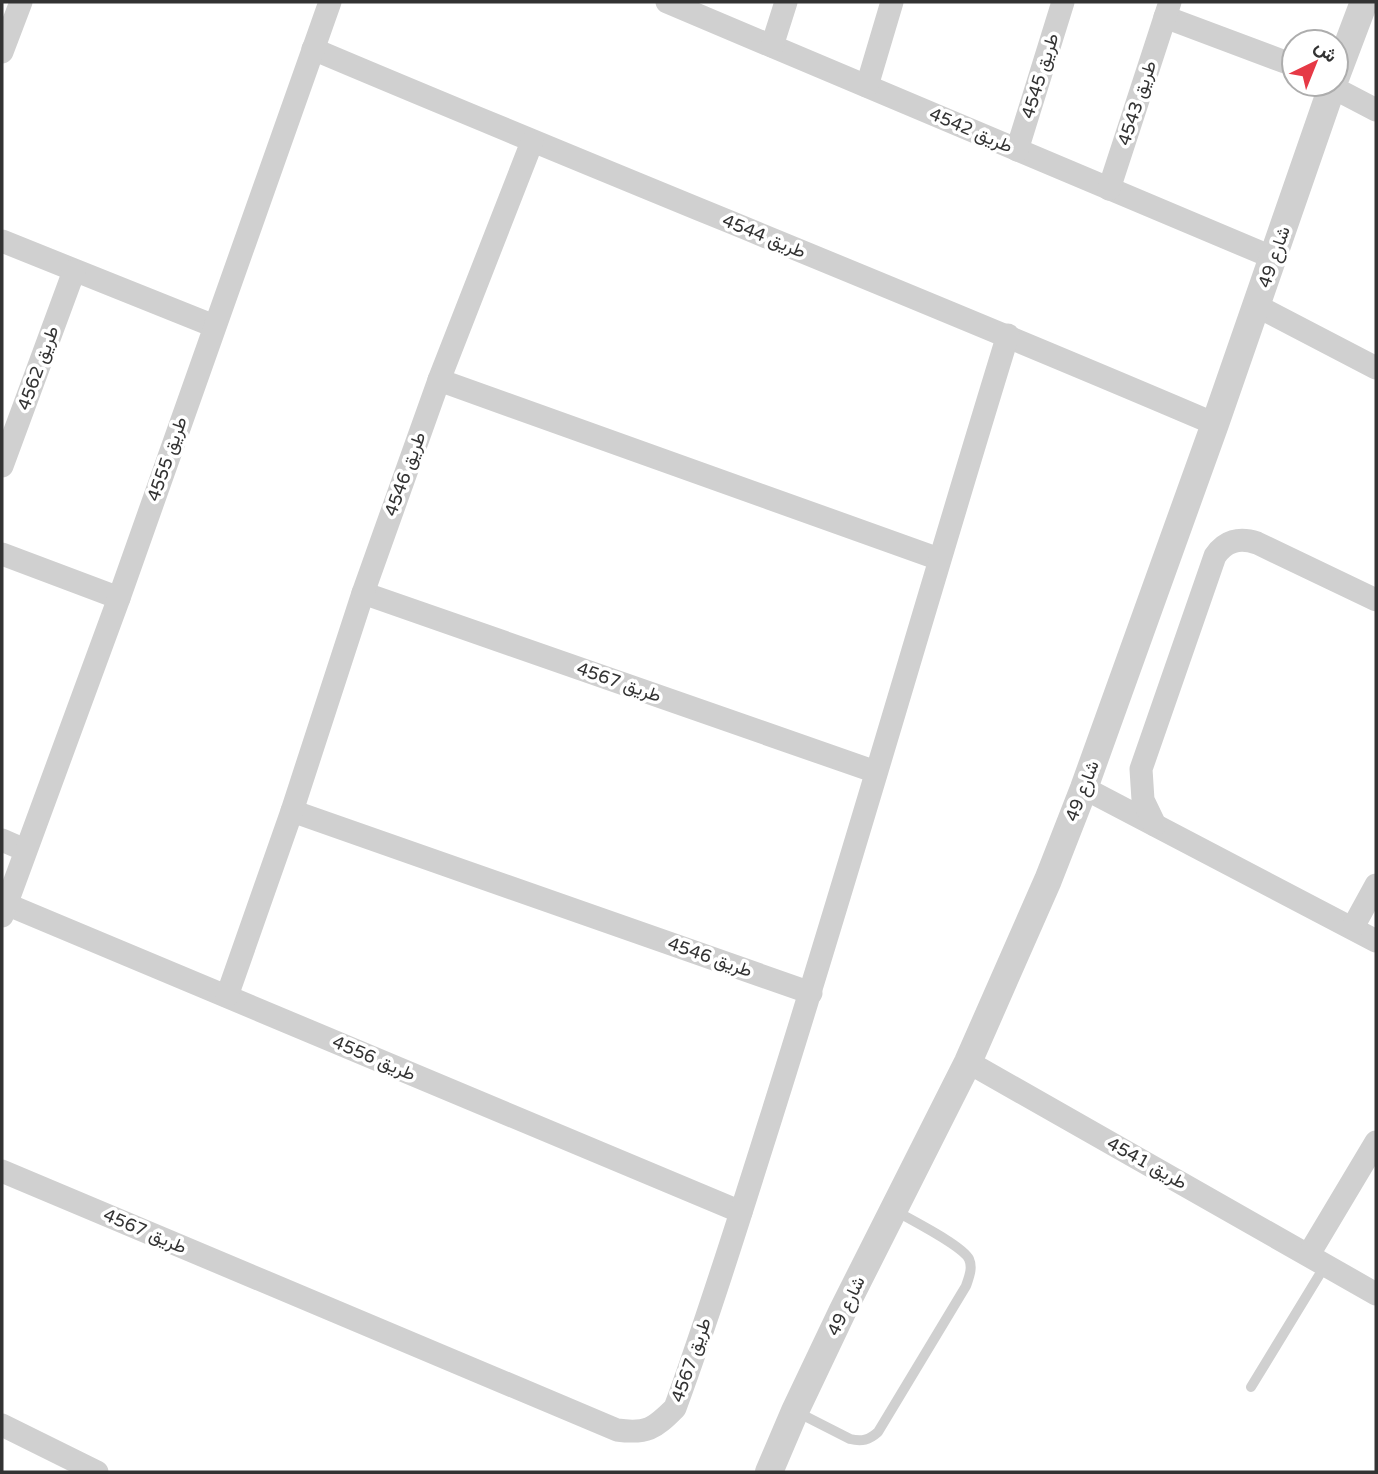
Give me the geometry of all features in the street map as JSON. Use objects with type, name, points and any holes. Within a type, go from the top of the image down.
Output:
[{"type":"street","points":[[2,52],[21,2]]},
{"type":"street","name":"طريق 4555","points":[[4,910],[119,598],[330,2]]},
{"type":"street","points":[[772,46],[786,2]]},
{"type":"street","points":[[867,86],[892,2]]},
{"type":"street","name":"طريق 4545","points":[[1017,150],[1063,2]]},
{"type":"street","name":"شارع 49","points":[[1350,40],[1364,2]]},
{"type":"street","name":"طريق 4542","points":[[675,3],[1274,258]]},
{"type":"street","name":"طريق 4543","points":[[1109,189],[1168,10],[1280,60]]},
{"type":"street","name":"طريق 4544","points":[[313,49],[532,142],[1008,335],[1215,424]]},
{"type":"street","points":[[1350,93],[1376,110]]},
{"type":"street","name":"شارع 49","points":[[769,1472],[794,1411],[968,1062],[1014,960],[1084,788],[1329,98]]},
{"type":"street","name":"طريق 4546","points":[[227,996],[292,811],[363,593],[439,380],[532,142]]},
{"type":"street","points":[[2,242],[214,326]]},
{"type":"street","name":"طريق 4562","points":[[2,466],[74,271]]},
{"type":"street","points":[[1257,306],[1376,368]]},
{"type":"street","name":"طريق 4567","points":[[2,1171],[617,1430],[638,1433],[658,1426],[675,1408],[741,1212],[811,993],[1008,335]]},
{"type":"street","points":[[439,380],[939,559]]},
{"type":"street","points":[[1155,825],[1143,800],[1141,769],[1214,556],[1220,548],[1238,540],[1257,543],[1376,600]]},
{"type":"street","points":[[2,554],[119,598]]},
{"type":"street","name":"طريق 4567","points":[[363,593],[876,772]]},
{"type":"street","points":[[1084,788],[1376,941]]},
{"type":"street","name":"طريق 4546","points":[[292,811],[811,993]]},
{"type":"street","points":[[2,841],[25,850]]},
{"type":"street","points":[[1353,927],[1376,885]]},
{"type":"street","name":"طريق 4556","points":[[4,910],[227,996],[741,1212]]},
{"type":"street","name":"طريق 4541","points":[[968,1062],[1376,1294]]},
{"type":"street","points":[[1318,1259],[1376,1142]]},
{"type":"street","points":[[2,1425],[95,1472]]},
{"type":"lane","points":[[794,1411],[850,1439],[860,1442],[870,1439],[878,1432],[966,1286],[971,1273],[969,1259],[960,1249],[894,1210]]},
{"type":"lane","points":[[1251,1387],[1318,1259]]}]
